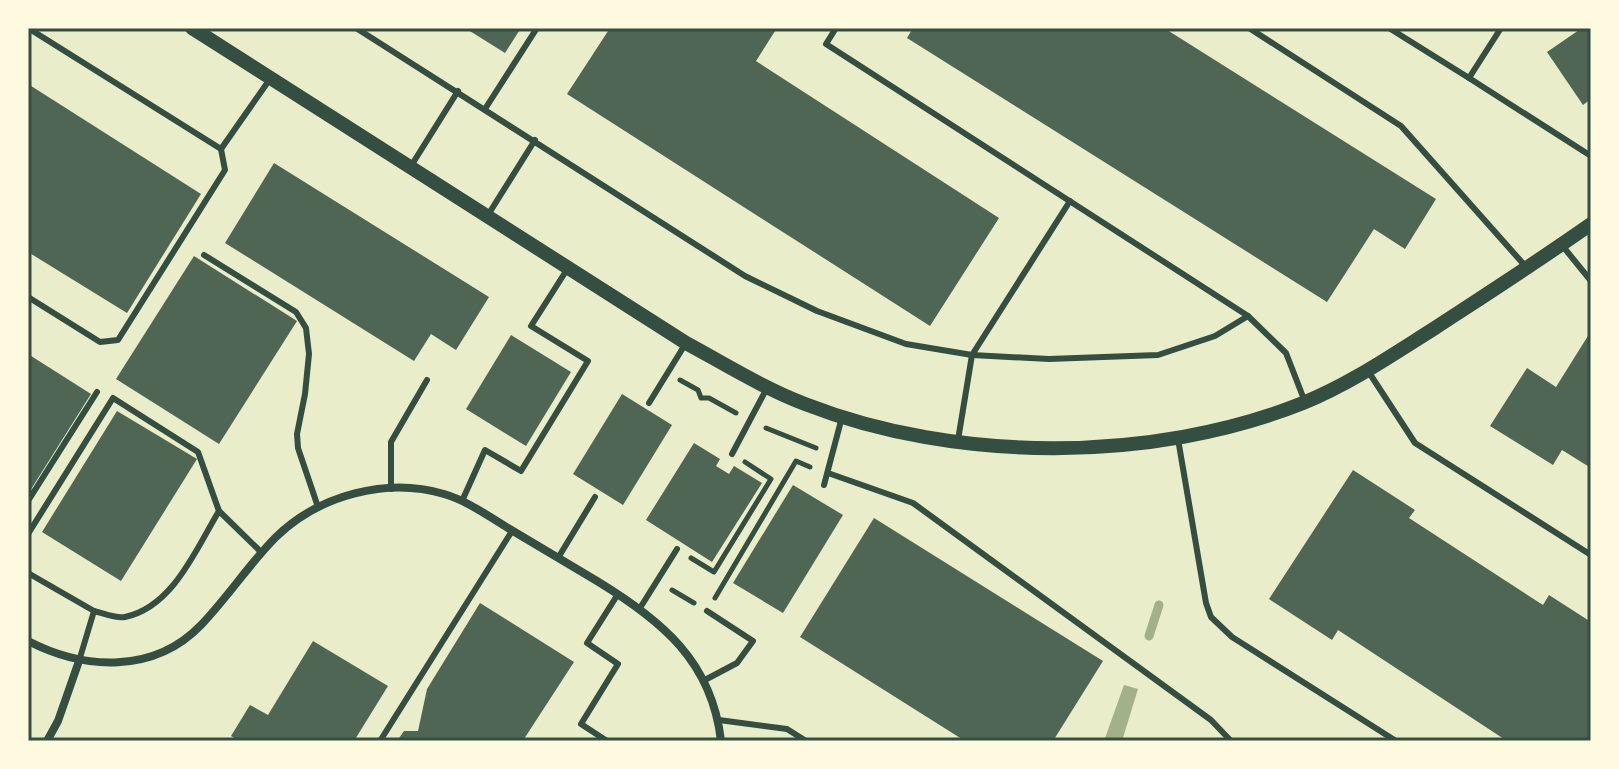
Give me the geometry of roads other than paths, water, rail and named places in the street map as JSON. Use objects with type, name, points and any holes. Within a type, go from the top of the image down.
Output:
[{"type":"street","points":[[192,28],[686,343],[767,388],[842,417],[957,443],[1022,448],[1102,446],[1178,437],[1250,422],[1305,402],[1368,371],[1591,224]]},
{"type":"street","points":[[28,641],[79,661],[111,664],[141,659],[168,648],[199,627],[261,552],[293,522],[318,507],[365,490],[422,490],[462,501],[618,594],[673,635],[703,681],[719,720],[721,741]]},
{"type":"street","points":[[47,741],[58,721],[79,661]]},
{"type":"lane","points":[[28,28],[221,149]]},
{"type":"lane","points":[[356,28],[745,276],[817,311],[906,344],[972,355],[1049,359],[1158,355],[1215,336],[1248,316]]},
{"type":"lane","points":[[485,109],[537,28]]},
{"type":"lane","points":[[836,28],[826,44],[1248,316],[1286,353],[1305,402]]},
{"type":"lane","points":[[1249,28],[1401,126],[1527,268]]},
{"type":"lane","points":[[1389,28],[1591,156]]},
{"type":"lane","points":[[1469,78],[1501,28]]},
{"type":"lane","points":[[28,297],[100,342],[118,340],[225,170],[221,149],[271,78]]},
{"type":"lane","points":[[411,166],[458,91]]},
{"type":"lane","points":[[488,215],[535,140]]},
{"type":"lane","points":[[957,443],[972,355],[1070,201]]},
{"type":"lane","points":[[1561,244],[1591,281]]},
{"type":"lane","points":[[204,255],[296,312],[306,328],[309,354],[297,434],[298,448],[318,507]]},
{"type":"lane","points":[[462,501],[485,450],[521,471],[588,361],[531,326],[569,267]]},
{"type":"lane","points":[[649,403],[686,343]]},
{"type":"lane","points":[[1368,371],[1415,443],[1591,555]]},
{"type":"lane","points":[[391,489],[391,442],[427,380]]},
{"type":"lane","points":[[732,454],[767,388]]},
{"type":"lane","points":[[28,501],[97,392]]},
{"type":"lane","points":[[28,534],[113,398],[198,452],[219,511],[261,552]]},
{"type":"lane","points":[[824,485],[842,417]]},
{"type":"lane","points":[[1178,437],[1211,617],[1232,637],[1396,741]]},
{"type":"lane","points":[[828,473],[913,503],[1211,720],[1231,741]]},
{"type":"lane","points":[[558,558],[595,497]]},
{"type":"lane","points":[[28,573],[94,611],[123,618],[150,606],[175,584],[219,511]]},
{"type":"lane","points":[[380,741],[512,531]]},
{"type":"lane","points":[[640,608],[677,549]]},
{"type":"lane","points":[[607,741],[581,724],[618,664],[587,643],[618,594]]},
{"type":"lane","points":[[79,661],[94,611]]},
{"type":"lane","points":[[703,681],[737,663],[753,641],[707,611]]},
{"type":"lane","points":[[719,720],[787,729],[806,741]]},
{"type":"waterway","points":[[1149,636],[1159,605]]}]
